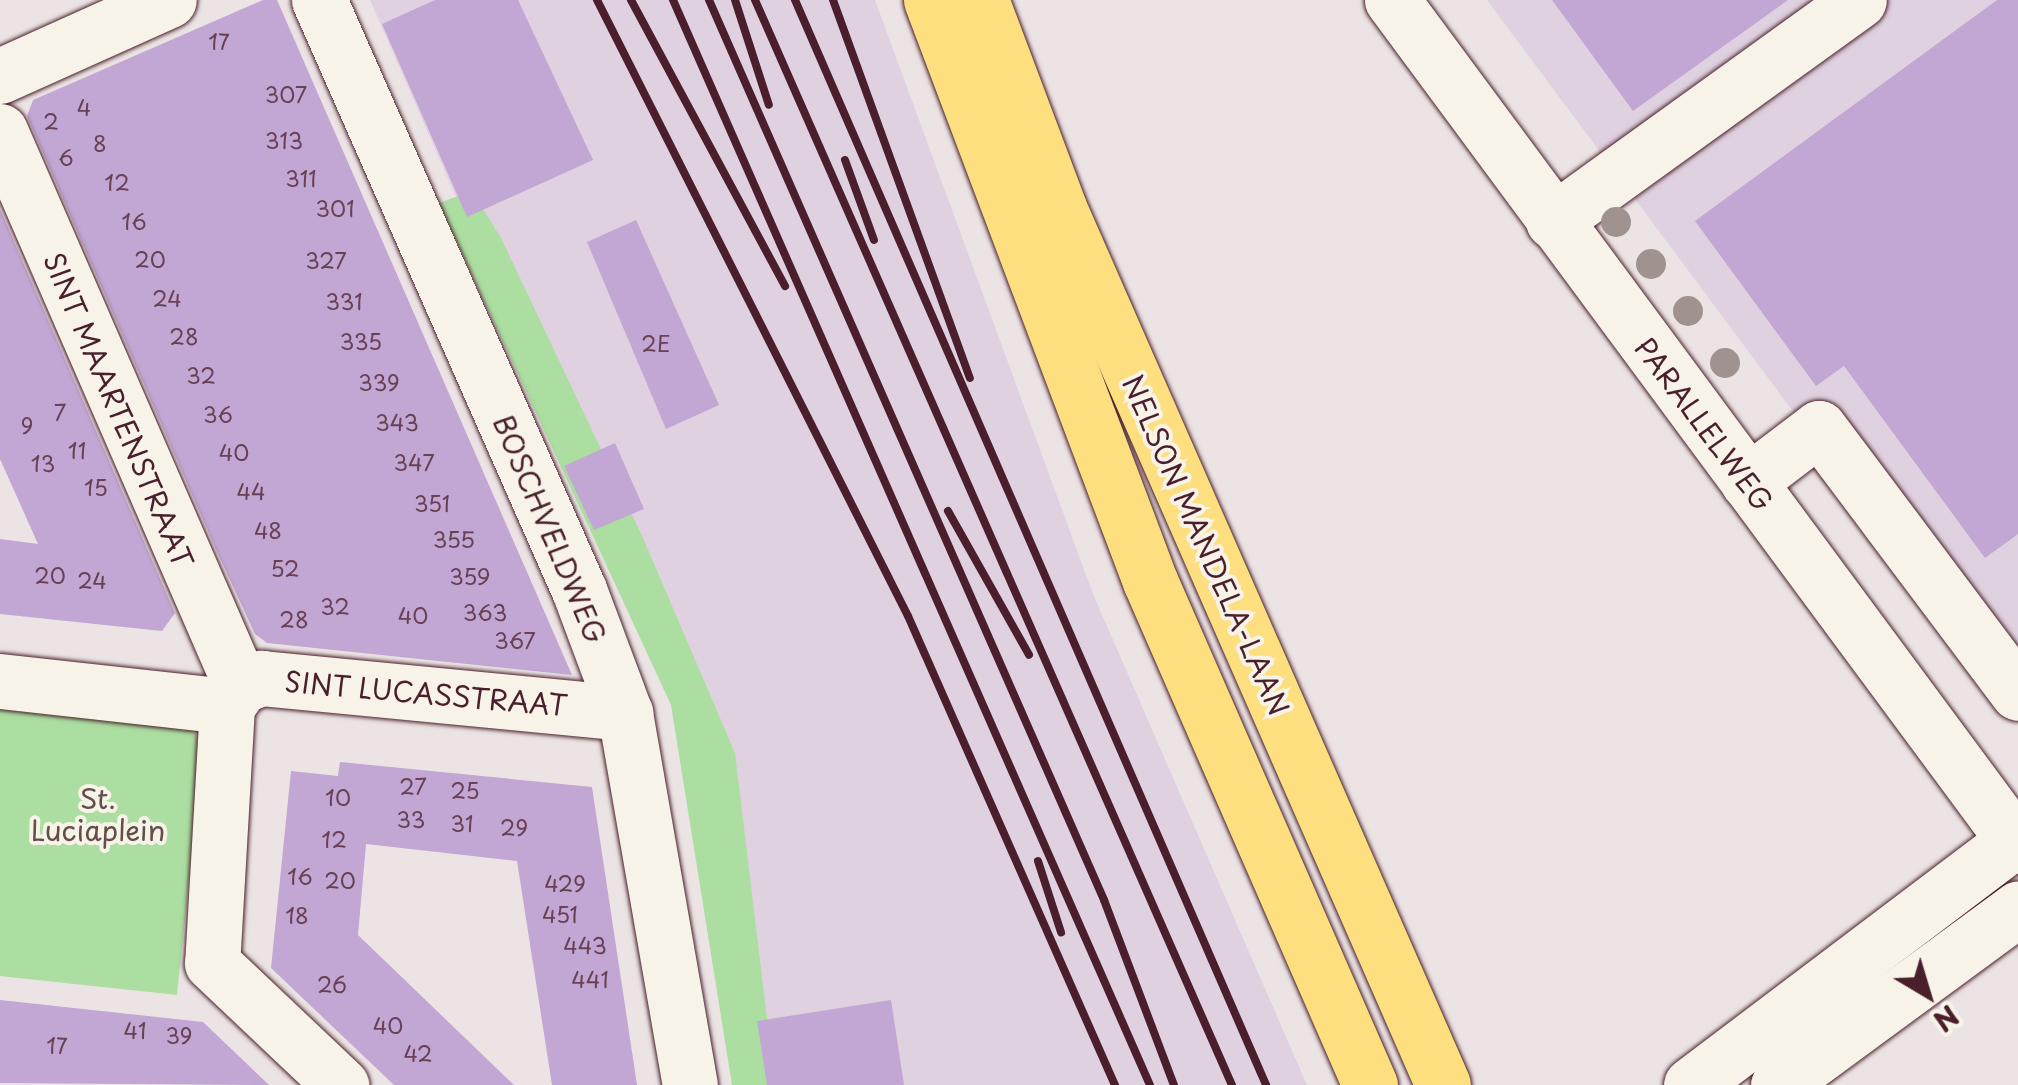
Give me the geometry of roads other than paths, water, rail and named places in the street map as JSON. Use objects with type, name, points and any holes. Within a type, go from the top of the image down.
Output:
[{"type":"main road","name":"NELSON MANDELA-LAAN","points":[[932,0],[1150,581],[1370,1085]]},
{"type":"main road","name":"NELSON MANDELA-LAAN","points":[[981,0],[1059,208],[1442,1085]]},
{"type":"street","points":[[0,76],[168,0]]},
{"type":"street","name":"BOSCHVELDWEG","points":[[320,0],[579,590],[625,712],[690,1085]]},
{"type":"street","name":"PARALLELWEG","points":[[1392,0],[2016,844]]},
{"type":"street","points":[[1553,221],[1859,0]]},
{"type":"street","name":"SINT MAARTENSTRAAT","points":[[0,132],[234,696]]},
{"type":"street","points":[[1748,482],[1819,428],[2018,693]]},
{"type":"street","name":"SINT LUCASSTRAAT","points":[[0,681],[234,696],[261,678],[625,712]]},
{"type":"street","points":[[234,696],[212,962],[341,1085]]},
{"type":"street","points":[[1691,1085],[2016,844]]},
{"type":"street","points":[[1778,1085],[2018,909]]},
{"type":"railway","points":[[597,0],[908,616],[1115,1085]]},
{"type":"railway","points":[[631,0],[785,286]]},
{"type":"railway","points":[[673,0],[1150,1085]]},
{"type":"railway","points":[[709,0],[1104,900],[1174,1085]]},
{"type":"railway","points":[[735,0],[769,105]]},
{"type":"railway","points":[[755,0],[1232,1085]]},
{"type":"railway","points":[[795,0],[1266,1085]]},
{"type":"railway","points":[[833,0],[970,378]]},
{"type":"railway","points":[[845,160],[874,240]]},
{"type":"railway","points":[[948,511],[1029,655]]},
{"type":"railway","points":[[1038,861],[1061,932]]},
{"type":"park label","name":"St. Luciaplein","points":[[98,814]]}]
